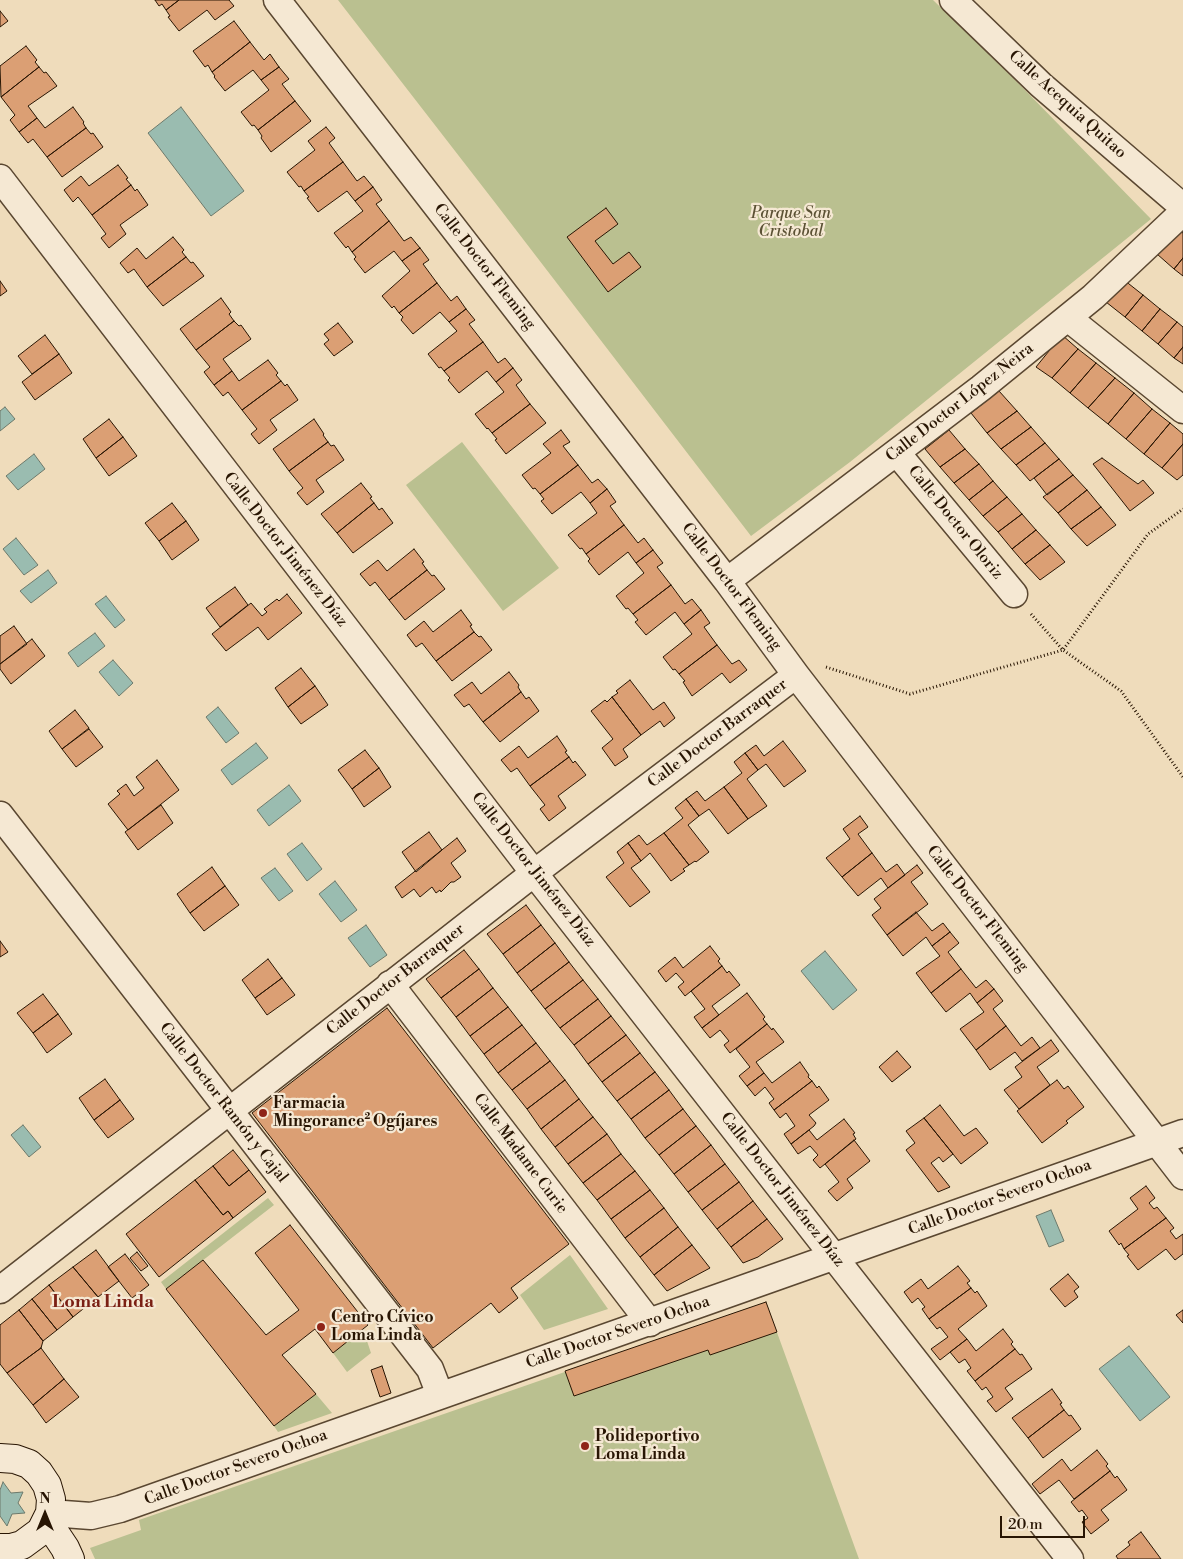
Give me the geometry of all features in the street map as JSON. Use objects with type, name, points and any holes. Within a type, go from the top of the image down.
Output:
[{"type":"street","name":"Calle Doctor Fleming","points":[[277,0],[727,581],[796,675],[1183,1176]]},
{"type":"street","name":"Calle Acequia Quitao","points":[[953,0],[1041,85],[1183,207]]},
{"type":"street","name":"Calle Doctor Jiménez Díaz","points":[[0,178],[534,873],[1070,1559]]},
{"type":"street","name":"Calle Doctor López Neira","points":[[727,581],[981,388],[1093,298],[1183,212]]},
{"type":"street","points":[[1068,318],[1183,410]]},
{"type":"street","name":"Calle Doctor Oloriz","points":[[897,452],[1014,594]]},
{"type":"street","name":"Calle Doctor Barraquer","points":[[0,1290],[230,1112],[390,984],[796,675]]},
{"type":"street","name":"Calle Doctor Ramón y Cajal","points":[[0,815],[430,1369],[440,1395]]},
{"type":"street","name":"Calle Madame Curie","points":[[390,984],[650,1323]]},
{"type":"street","name":"Calle Doctor Severo Ochoa","points":[[48,1517],[90,1516],[120,1509],[1183,1134]]},
{"type":"street","points":[[0,1458],[15,1459],[29,1464],[39,1473],[47,1486],[51,1499],[48,1517],[41,1531],[33,1539],[13,1552]]},
{"type":"street","points":[[48,1517],[70,1559]]},
{"type":"path","points":[[796,675],[814,663],[910,694],[1063,650],[1148,534],[1183,509]]},
{"type":"path","points":[[1014,594],[1063,650],[1121,691],[1183,777]]},
{"type":"green space","name":"Parque San Cristobal","points":[[338,0],[933,0],[1020,85],[1151,219],[850,462],[751,536]]},
{"type":"green space","points":[[462,442],[559,568],[503,611],[406,485]]},
{"type":"green space","points":[[268,1198],[274,1205],[166,1289],[161,1282]]},
{"type":"green space","points":[[570,1255],[608,1309],[544,1330],[520,1295]]},
{"type":"green space","name":"Polideportivo Loma Linda","points":[[766,1302],[859,1559],[95,1559],[90,1548],[141,1530],[139,1520]]},
{"type":"green space","points":[[363,1329],[371,1353],[347,1372],[333,1353]]},
{"type":"green space","points":[[316,1394],[332,1413],[278,1432],[274,1426]]},
{"type":"water","points":[[181,107],[244,191],[211,216],[148,133]]},
{"type":"water","points":[[5,407],[15,419],[0,431],[0,411]]},
{"type":"water","points":[[34,454],[45,469],[18,490],[6,476]]},
{"type":"water","points":[[16,538],[38,565],[24,575],[3,549]]},
{"type":"water","points":[[48,570],[57,583],[31,603],[20,591]]},
{"type":"water","points":[[106,596],[125,620],[115,628],[95,604]]},
{"type":"water","points":[[95,633],[105,646],[78,667],[68,653]]},
{"type":"water","points":[[113,660],[133,683],[119,696],[99,672]]},
{"type":"water","points":[[218,707],[239,733],[226,743],[206,717]]},
{"type":"water","points":[[256,743],[268,758],[232,785],[221,770]]},
{"type":"water","points":[[289,785],[301,801],[269,826],[257,810]]},
{"type":"water","points":[[302,843],[322,869],[307,881],[287,854]]},
{"type":"water","points":[[275,868],[293,891],[279,901],[261,878]]},
{"type":"water","points":[[335,881],[357,910],[341,922],[319,894]]},
{"type":"water","points":[[366,925],[387,955],[370,967],[348,938]]},
{"type":"water","points":[[825,951],[857,990],[833,1010],[801,971]]},
{"type":"water","points":[[23,1125],[41,1147],[29,1157],[11,1135]]},
{"type":"water","points":[[1051,1210],[1064,1241],[1049,1247],[1036,1216]]},
{"type":"water","points":[[1129,1346],[1170,1397],[1140,1421],[1099,1369]]},
{"type":"water","points":[[3,1482],[11,1493],[23,1492],[18,1503],[25,1513],[12,1514],[7,1526],[0,1516],[0,1490]]},
{"type":"building","points":[[155,0],[179,0],[166,10],[162,4],[159,6]]},
{"type":"building","points":[[179,0],[229,0],[234,6],[215,20],[207,10],[179,31],[168,17],[170,16],[166,10]]},
{"type":"building","points":[[0,11],[8,21],[0,27]]},
{"type":"building","points":[[234,21],[250,42],[212,72],[208,65],[205,67],[193,51]]},
{"type":"building","points":[[250,42],[264,60],[270,54],[279,67],[261,80],[253,70],[225,91],[212,72]]},
{"type":"building","points":[[26,46],[37,60],[35,62],[39,67],[1,97],[0,66]]},
{"type":"building","points":[[39,67],[44,73],[46,72],[57,86],[28,106],[37,118],[19,132],[10,120],[15,115],[1,97]]},
{"type":"building","points":[[279,67],[289,79],[282,84],[295,101],[258,130],[254,125],[252,126],[241,112],[269,90],[261,80]]},
{"type":"building","points":[[295,101],[311,121],[271,152],[258,130]]},
{"type":"building","points":[[73,107],[86,128],[47,157],[33,139],[28,143],[19,132],[37,118],[45,128]]},
{"type":"building","points":[[326,127],[335,138],[329,143],[343,162],[304,191],[287,172],[315,150],[308,141]]},
{"type":"building","points":[[86,128],[91,134],[93,133],[103,147],[62,177],[47,157]]},
{"type":"building","points":[[343,162],[357,181],[364,176],[373,187],[355,201],[347,191],[318,212],[304,191]]},
{"type":"building","points":[[118,165],[131,185],[92,215],[78,197],[73,202],[64,190],[81,176],[89,186]]},
{"type":"building","points":[[131,185],[135,191],[137,189],[148,205],[120,225],[126,234],[109,248],[101,238],[106,234],[92,215]]},
{"type":"building","points":[[373,187],[382,200],[376,204],[389,221],[352,252],[348,246],[346,248],[334,233],[363,211],[355,201]]},
{"type":"building","points":[[606,208],[618,224],[595,241],[613,264],[629,252],[641,267],[608,292],[567,237]]},
{"type":"building","points":[[389,221],[404,241],[411,237],[420,248],[402,261],[394,251],[365,273],[354,259],[356,257],[352,252]]},
{"type":"building","points":[[1178,229],[1183,233],[1183,258],[1174,269],[1157,254]]},
{"type":"building","points":[[173,237],[184,250],[182,252],[186,257],[147,287],[134,269],[128,273],[120,263],[137,248],[146,259]]},
{"type":"building","points":[[420,248],[429,260],[423,264],[437,283],[399,313],[382,296],[410,271],[402,261]]},
{"type":"building","points":[[186,257],[191,263],[193,262],[204,276],[163,306],[147,287]]},
{"type":"building","points":[[1183,258],[1183,276],[1174,269]]},
{"type":"building","points":[[1124,280],[1143,295],[1125,317],[1106,302]]},
{"type":"building","points":[[0,281],[7,291],[0,296]]},
{"type":"building","points":[[437,283],[451,301],[457,296],[466,309],[449,322],[440,312],[413,334],[401,320],[403,317],[399,313]]},
{"type":"building","points":[[1143,295],[1160,309],[1142,331],[1125,317]]},
{"type":"building","points":[[221,298],[231,312],[229,314],[234,321],[196,350],[180,329]]},
{"type":"building","points":[[466,309],[475,320],[469,324],[483,342],[444,371],[441,367],[439,368],[428,354],[457,331],[449,322]]},
{"type":"building","points":[[1160,309],[1177,322],[1158,344],[1142,331]]},
{"type":"building","points":[[234,321],[239,326],[241,325],[251,339],[223,359],[232,371],[214,385],[204,372],[210,367],[196,350]]},
{"type":"building","points":[[1177,322],[1183,327],[1183,347],[1174,358],[1158,344]]},
{"type":"building","points":[[338,323],[353,342],[334,356],[324,344],[329,340],[324,334]]},
{"type":"building","points":[[45,335],[59,354],[32,374],[18,356]]},
{"type":"building","points":[[1062,335],[1078,349],[1052,378],[1036,367]]},
{"type":"building","points":[[483,342],[498,363],[505,358],[513,368],[496,382],[487,371],[459,393],[448,380],[450,378],[444,371]]},
{"type":"building","points":[[1183,347],[1183,364],[1174,358]]},
{"type":"building","points":[[1078,349],[1096,363],[1070,393],[1052,378]]},
{"type":"building","points":[[59,354],[72,373],[35,400],[22,382]]},
{"type":"building","points":[[268,360],[278,373],[276,375],[281,381],[242,410],[228,392],[223,396],[214,385],[232,371],[239,381]]},
{"type":"building","points":[[1096,363],[1115,378],[1088,408],[1070,393]]},
{"type":"building","points":[[513,368],[522,380],[516,385],[530,404],[492,433],[475,414],[504,392],[496,382]]},
{"type":"building","points":[[1115,378],[1134,393],[1108,424],[1088,408]]},
{"type":"building","points":[[281,381],[285,386],[287,384],[298,400],[270,420],[277,430],[259,444],[251,434],[257,429],[242,410]]},
{"type":"building","points":[[999,391],[1017,411],[987,433],[971,413]]},
{"type":"building","points":[[1134,393],[1152,409],[1126,439],[1108,424]]},
{"type":"building","points":[[530,404],[546,423],[506,454],[492,433]]},
{"type":"building","points":[[1152,409],[1170,423],[1144,454],[1126,439]]},
{"type":"building","points":[[1017,411],[1031,427],[1001,449],[987,433]]},
{"type":"building","points":[[109,419],[123,437],[96,458],[83,439]]},
{"type":"building","points":[[314,419],[328,442],[289,471],[273,449]]},
{"type":"building","points":[[1170,423],[1183,434],[1183,444],[1162,468],[1144,454]]},
{"type":"building","points":[[1031,427],[1045,443],[1016,465],[1001,449]]},
{"type":"building","points":[[561,430],[570,442],[563,446],[578,465],[540,494],[535,488],[533,489],[522,475],[551,453],[543,444]]},
{"type":"building","points":[[949,430],[965,449],[940,467],[925,449]]},
{"type":"building","points":[[123,437],[137,456],[109,476],[96,458]]},
{"type":"building","points":[[328,442],[331,446],[334,445],[344,460],[316,480],[324,492],[307,505],[297,493],[303,488],[289,471]]},
{"type":"building","points":[[1045,443],[1059,459],[1030,481],[1016,465]]},
{"type":"building","points":[[1183,444],[1183,475],[1177,480],[1162,468]]},
{"type":"building","points":[[965,449],[979,464],[954,483],[940,467]]},
{"type":"building","points":[[1102,458],[1138,484],[1143,480],[1154,493],[1130,511],[1093,464]]},
{"type":"building","points":[[1059,459],[1073,475],[1047,495],[1034,478]]},
{"type":"building","points":[[979,464],[993,481],[969,500],[954,483]]},
{"type":"building","points":[[578,465],[592,483],[598,479],[607,489],[590,503],[581,492],[552,514],[541,501],[544,499],[540,494]]},
{"type":"building","points":[[1073,475],[1087,490],[1058,513],[1043,497]]},
{"type":"building","points":[[993,481],[1007,497],[983,516],[969,500]]},
{"type":"building","points":[[361,483],[372,497],[370,498],[374,503],[337,533],[321,514]]},
{"type":"building","points":[[607,489],[616,502],[610,506],[624,525],[586,554],[568,535],[597,513],[590,503]]},
{"type":"building","points":[[1087,490],[1101,507],[1071,529],[1058,513]]},
{"type":"building","points":[[1007,497],[1022,514],[998,532],[983,516]]},
{"type":"building","points":[[172,503],[186,521],[159,541],[145,523]]},
{"type":"building","points":[[374,503],[379,510],[382,508],[393,523],[353,553],[337,533]]},
{"type":"building","points":[[1101,507],[1116,525],[1087,546],[1071,529]]},
{"type":"building","points":[[1022,514],[1036,530],[1012,549],[998,532]]},
{"type":"building","points":[[186,521],[199,540],[172,560],[159,541]]},
{"type":"building","points":[[624,525],[638,543],[644,538],[653,550],[636,563],[628,552],[599,575],[588,561],[590,559],[586,554]]},
{"type":"building","points":[[1036,530],[1050,545],[1025,564],[1012,549]]},
{"type":"building","points":[[1050,545],[1065,562],[1040,580],[1025,564]]},
{"type":"building","points":[[414,549],[424,562],[422,563],[427,570],[389,600],[375,582],[370,586],[360,574],[378,560],[387,571]]},
{"type":"building","points":[[653,550],[663,563],[657,567],[671,585],[633,614],[628,608],[626,609],[616,596],[644,573],[636,563]]},
{"type":"building","points":[[427,570],[432,576],[434,575],[445,589],[405,620],[389,600]]},
{"type":"building","points":[[671,585],[685,604],[692,599],[701,610],[684,624],[675,612],[646,635],[635,622],[638,620],[633,614]]},
{"type":"building","points":[[235,587],[248,605],[220,627],[206,608]]},
{"type":"building","points":[[287,594],[302,613],[268,640],[258,627],[226,651],[212,634],[251,603],[262,616],[267,612],[264,609]]},
{"type":"building","points":[[461,610],[472,625],[470,626],[474,632],[436,661],[422,643],[416,647],[407,635],[424,621],[433,632]]},
{"type":"building","points":[[701,610],[710,623],[704,627],[717,645],[679,674],[675,669],[673,670],[663,657],[692,634],[684,624]]},
{"type":"building","points":[[14,626],[27,644],[0,664],[0,636]]},
{"type":"building","points":[[474,632],[479,637],[481,636],[492,650],[452,681],[436,661]]},
{"type":"building","points":[[32,639],[45,656],[11,684],[0,669],[0,664]]},
{"type":"building","points":[[717,645],[732,664],[739,660],[747,670],[730,683],[722,673],[692,696],[683,682],[685,681],[679,674]]},
{"type":"building","points":[[301,668],[315,686],[288,707],[275,688]]},
{"type":"building","points":[[509,672],[519,685],[518,687],[521,692],[483,722],[469,704],[464,707],[454,695],[472,682],[481,694]]},
{"type":"building","points":[[630,680],[653,710],[664,702],[675,718],[664,727],[660,721],[641,735],[612,697],[618,693],[616,691]]},
{"type":"building","points":[[315,686],[328,705],[301,724],[288,707]]},
{"type":"building","points":[[521,692],[526,699],[529,697],[539,711],[500,742],[483,722]]},
{"type":"building","points":[[612,697],[641,735],[623,749],[628,757],[615,766],[602,748],[613,739],[591,711]]},
{"type":"building","points":[[75,710],[89,728],[62,749],[49,731]]},
{"type":"building","points":[[89,729],[103,747],[76,767],[62,749]]},
{"type":"building","points":[[557,736],[569,757],[530,786],[517,768],[511,772],[501,760],[519,746],[528,758]]},
{"type":"building","points":[[783,741],[806,771],[784,787],[766,764],[758,770],[745,753],[756,745],[764,756]]},
{"type":"building","points":[[365,750],[379,768],[352,789],[338,770]]},
{"type":"building","points":[[745,753],[758,770],[747,779],[767,806],[748,819],[724,787],[742,773],[734,762]]},
{"type":"building","points":[[569,757],[573,763],[575,761],[586,775],[558,796],[566,808],[549,821],[540,809],[545,805],[530,786]]},
{"type":"building","points":[[157,760],[179,790],[128,830],[108,804],[120,794],[117,791],[126,784],[134,796],[144,788],[136,777]]},
{"type":"building","points":[[379,768],[391,787],[364,807],[352,789]]},
{"type":"building","points":[[724,787],[748,819],[728,834],[709,809],[699,816],[686,799],[697,791],[705,801]]},
{"type":"building","points":[[686,799],[699,816],[688,825],[709,852],[689,865],[664,833],[683,818],[675,808]]},
{"type":"building","points":[[161,805],[173,823],[138,850],[125,832]]},
{"type":"building","points":[[860,816],[868,827],[858,834],[872,853],[842,877],[826,858],[850,839],[843,829]]},
{"type":"building","points":[[429,832],[442,850],[416,872],[402,852]]},
{"type":"building","points":[[664,833],[689,865],[683,869],[685,871],[671,881],[650,853],[641,861],[628,843],[639,835],[647,845]]},
{"type":"building","points":[[457,838],[466,851],[451,863],[461,877],[451,882],[441,892],[440,890],[436,893],[432,887],[420,897],[414,889],[402,898],[395,887]]},
{"type":"building","points":[[628,843],[641,861],[631,868],[650,892],[630,907],[606,877],[624,863],[617,852]]},
{"type":"building","points":[[872,853],[886,872],[897,864],[905,875],[888,888],[881,878],[858,896],[842,877]]},
{"type":"building","points":[[917,865],[923,873],[911,882],[928,904],[887,935],[872,915],[881,908],[874,899]]},
{"type":"building","points":[[212,867],[225,886],[190,913],[177,894]]},
{"type":"building","points":[[225,886],[239,905],[204,931],[190,913]]},
{"type":"building","points":[[526,905],[541,925],[503,954],[487,934]]},
{"type":"building","points":[[916,912],[932,931],[943,923],[950,932],[932,946],[926,937],[903,956],[887,935]]},
{"type":"building","points":[[541,925],[555,943],[517,973],[503,954]]},
{"type":"building","points":[[950,932],[959,943],[948,952],[961,969],[931,993],[916,973],[940,956],[932,946]]},
{"type":"building","points":[[0,941],[8,952],[0,957]]},
{"type":"building","points":[[555,943],[569,962],[531,991],[517,973]]},
{"type":"building","points":[[710,946],[720,959],[718,961],[722,966],[685,996],[678,987],[684,982],[676,973],[666,982],[658,971],[675,957],[683,968]]},
{"type":"building","points":[[464,950],[479,969],[441,998],[426,979]]},
{"type":"building","points":[[268,959],[282,978],[255,998],[242,980]]},
{"type":"building","points":[[569,962],[583,980],[545,1009],[531,991]]},
{"type":"building","points":[[722,966],[727,973],[729,971],[740,985],[712,1006],[719,1015],[702,1028],[694,1017],[705,1009],[691,991]]},
{"type":"building","points":[[479,969],[493,988],[456,1017],[441,998]]},
{"type":"building","points":[[961,969],[976,988],[986,980],[994,989],[977,1003],[970,993],[946,1012],[931,993]]},
{"type":"building","points":[[282,978],[295,995],[267,1015],[255,998]]},
{"type":"building","points":[[583,980],[598,999],[560,1028],[545,1009]]},
{"type":"building","points":[[493,988],[508,1007],[470,1036],[456,1017]]},
{"type":"building","points":[[994,989],[1003,1001],[993,1009],[1006,1026],[976,1050],[960,1029],[984,1012],[977,1003]]},
{"type":"building","points":[[747,993],[765,1017],[763,1019],[767,1024],[730,1053],[724,1045],[729,1041],[720,1030],[710,1038],[702,1028]]},
{"type":"building","points":[[43,994],[58,1014],[33,1033],[17,1013]]},
{"type":"building","points":[[598,999],[611,1016],[574,1045],[560,1028]]},
{"type":"building","points":[[508,1007],[522,1025],[484,1054],[470,1036]]},
{"type":"building","points":[[387,1008],[569,1244],[511,1288],[518,1298],[499,1313],[491,1303],[433,1348],[252,1113]]},
{"type":"building","points":[[58,1014],[72,1034],[47,1053],[33,1033]]},
{"type":"building","points":[[611,1016],[626,1035],[588,1064],[574,1045]]},
{"type":"building","points":[[767,1024],[772,1030],[773,1028],[784,1042],[756,1062],[764,1073],[747,1086],[739,1076],[750,1067],[736,1049]]},
{"type":"building","points":[[522,1025],[536,1043],[498,1073],[484,1054]]},
{"type":"building","points":[[1006,1026],[1021,1046],[1032,1037],[1040,1048],[1022,1061],[1015,1052],[990,1070],[976,1050]]},
{"type":"building","points":[[626,1035],[640,1053],[602,1082],[588,1064]]},
{"type":"building","points":[[1051,1040],[1059,1051],[1037,1067],[1050,1085],[1019,1109],[1004,1090],[1022,1077],[1015,1067]]},
{"type":"building","points":[[536,1043],[550,1061],[512,1090],[498,1073]]},
{"type":"building","points":[[897,1051],[911,1067],[892,1082],[879,1067]]},
{"type":"building","points":[[640,1053],[655,1072],[617,1101],[602,1082]]},
{"type":"building","points":[[550,1061],[565,1080],[527,1109],[512,1090]]},
{"type":"building","points":[[800,1062],[812,1081],[774,1110],[769,1103],[774,1099],[765,1087],[755,1096],[747,1086],[764,1073],[772,1083]]},
{"type":"building","points":[[655,1072],[669,1090],[631,1119],[617,1101]]},
{"type":"building","points":[[105,1079],[120,1100],[94,1120],[79,1098]]},
{"type":"building","points":[[565,1080],[579,1099],[541,1129],[527,1109]]},
{"type":"building","points":[[1057,1080],[1064,1089],[1068,1086],[1084,1107],[1066,1121],[1068,1123],[1042,1143],[1017,1111]]},
{"type":"building","points":[[812,1081],[817,1088],[819,1086],[829,1100],[809,1115],[816,1123],[814,1126],[791,1144],[784,1134],[795,1126],[786,1113],[780,1118],[774,1110]]},
{"type":"building","points":[[669,1090],[683,1109],[645,1138],[631,1119]]},
{"type":"building","points":[[579,1099],[593,1117],[555,1147],[541,1129]]},
{"type":"building","points":[[120,1100],[134,1119],[108,1138],[94,1120]]},
{"type":"building","points":[[940,1105],[964,1136],[976,1128],[988,1143],[961,1164],[924,1118]]},
{"type":"building","points":[[683,1109],[696,1126],[659,1155],[645,1138]]},
{"type":"building","points":[[593,1117],[607,1134],[568,1164],[555,1147]]},
{"type":"building","points":[[924,1118],[953,1154],[943,1162],[939,1157],[931,1163],[950,1187],[938,1192],[906,1150],[915,1143],[906,1131]]},
{"type":"building","points":[[844,1119],[855,1133],[853,1134],[856,1139],[820,1168],[813,1160],[818,1155],[810,1146],[798,1154],[791,1144],[809,1130],[817,1140]]},
{"type":"building","points":[[696,1126],[711,1145],[674,1174],[659,1155]]},
{"type":"building","points":[[607,1134],[621,1154],[583,1183],[568,1164]]},
{"type":"building","points":[[854,1140],[870,1161],[847,1179],[853,1188],[837,1201],[828,1191],[839,1182],[825,1164]]},
{"type":"building","points":[[711,1145],[725,1164],[688,1192],[674,1174]]},
{"type":"building","points":[[233,1150],[249,1170],[229,1186],[213,1166]]},
{"type":"building","points":[[621,1154],[635,1171],[597,1200],[583,1183]]},
{"type":"building","points":[[725,1164],[739,1182],[702,1210],[688,1192]]},
{"type":"building","points":[[213,1166],[229,1186],[249,1170],[266,1192],[233,1218],[228,1211],[223,1215],[195,1180]]},
{"type":"building","points":[[635,1171],[650,1190],[611,1219],[597,1200]]},
{"type":"building","points":[[195,1180],[223,1215],[228,1211],[233,1218],[159,1277],[126,1234]]},
{"type":"building","points":[[739,1182],[753,1201],[717,1229],[702,1210]]},
{"type":"building","points":[[1146,1186],[1155,1198],[1149,1203],[1154,1209],[1157,1207],[1166,1218],[1124,1249],[1121,1243],[1119,1245],[1109,1231],[1138,1209],[1130,1198]]},
{"type":"building","points":[[650,1190],[664,1208],[625,1238],[611,1219]]},
{"type":"building","points":[[753,1201],[767,1219],[731,1247],[717,1229]]},
{"type":"building","points":[[664,1208],[678,1227],[640,1257],[625,1238]]},
{"type":"building","points":[[1166,1218],[1174,1228],[1170,1231],[1176,1239],[1183,1234],[1183,1254],[1175,1260],[1166,1249],[1138,1270],[1124,1249]]},
{"type":"building","points":[[767,1219],[783,1239],[758,1257],[743,1263],[731,1247]]},
{"type":"building","name":"Centro Cívico Loma Linda","points":[[290,1225],[368,1325],[333,1353],[315,1329],[282,1355],[316,1394],[274,1426],[166,1289],[203,1260],[266,1335],[299,1310],[255,1253]]},
{"type":"building","points":[[678,1227],[692,1245],[654,1275],[640,1257]]},
{"type":"building","points":[[692,1245],[710,1268],[667,1291],[654,1275]]},
{"type":"building","points":[[96,1250],[119,1281],[98,1297],[73,1267]]},
{"type":"building","points":[[137,1252],[148,1266],[141,1271],[130,1258]]},
{"type":"building","points":[[125,1254],[149,1285],[132,1298],[108,1267]]},
{"type":"building","points":[[958,1266],[970,1281],[967,1283],[971,1288],[929,1319],[922,1309],[925,1307],[918,1298],[912,1303],[904,1292],[921,1279],[928,1289]]},
{"type":"building","points":[[73,1267],[98,1297],[73,1317],[49,1285]]},
{"type":"building","points":[[1068,1274],[1079,1287],[1074,1291],[1078,1297],[1065,1307],[1050,1289]]},
{"type":"building","points":[[49,1285],[73,1317],[57,1330],[32,1299]]},
{"type":"building","points":[[971,1288],[975,1293],[977,1291],[987,1306],[958,1329],[967,1339],[940,1360],[931,1349],[948,1337],[940,1327],[937,1329],[929,1319]]},
{"type":"building","points":[[32,1299],[57,1330],[43,1341],[19,1310]]},
{"type":"building","points":[[766,1302],[777,1332],[710,1355],[708,1350],[574,1396],[565,1371]]},
{"type":"building","points":[[19,1310],[43,1341],[41,1348],[7,1373],[0,1364],[0,1325]]},
{"type":"building","points":[[1183,1310],[1183,1323],[1176,1315]]},
{"type":"building","points":[[1003,1329],[1013,1342],[1011,1344],[1015,1349],[975,1381],[967,1371],[971,1368],[965,1359],[959,1363],[950,1352],[967,1339],[976,1351]]},
{"type":"building","points":[[41,1348],[64,1379],[33,1405],[7,1373]]},
{"type":"building","points":[[1015,1349],[1020,1355],[1022,1354],[1032,1369],[1005,1388],[1013,1399],[996,1412],[987,1401],[993,1397],[986,1387],[982,1390],[975,1381]]},
{"type":"building","points":[[382,1366],[391,1393],[380,1397],[371,1370]]},
{"type":"building","points":[[64,1379],[79,1397],[46,1423],[33,1405]]},
{"type":"building","points":[[1052,1389],[1062,1403],[1060,1404],[1064,1410],[1028,1438],[1012,1418]]},
{"type":"building","points":[[1064,1410],[1069,1416],[1071,1415],[1081,1429],[1043,1458],[1028,1438]]},
{"type":"building","points":[[1097,1450],[1108,1464],[1106,1466],[1110,1471],[1074,1499],[1059,1480],[1040,1494],[1032,1484],[1062,1459],[1071,1471]]},
{"type":"building","points":[[1110,1471],[1115,1478],[1117,1476],[1127,1490],[1101,1510],[1109,1520],[1091,1534],[1082,1522],[1088,1518],[1082,1510],[1079,1512],[1071,1502]]},
{"type":"building","points":[[1141,1532],[1161,1559],[1118,1559],[1116,1556],[1130,1545],[1128,1542]]},
{"type":"place","name":"Farmacia Mingorance² Ogíjares","points":[[263,1113]]},
{"type":"place","name":"Centro Cívico Loma Linda","points":[[321,1327]]},
{"type":"place","name":"Polideportivo Loma Linda","points":[[585,1446]]},
{"type":"district","name":"Loma Linda","points":[[103,1303]]}]
